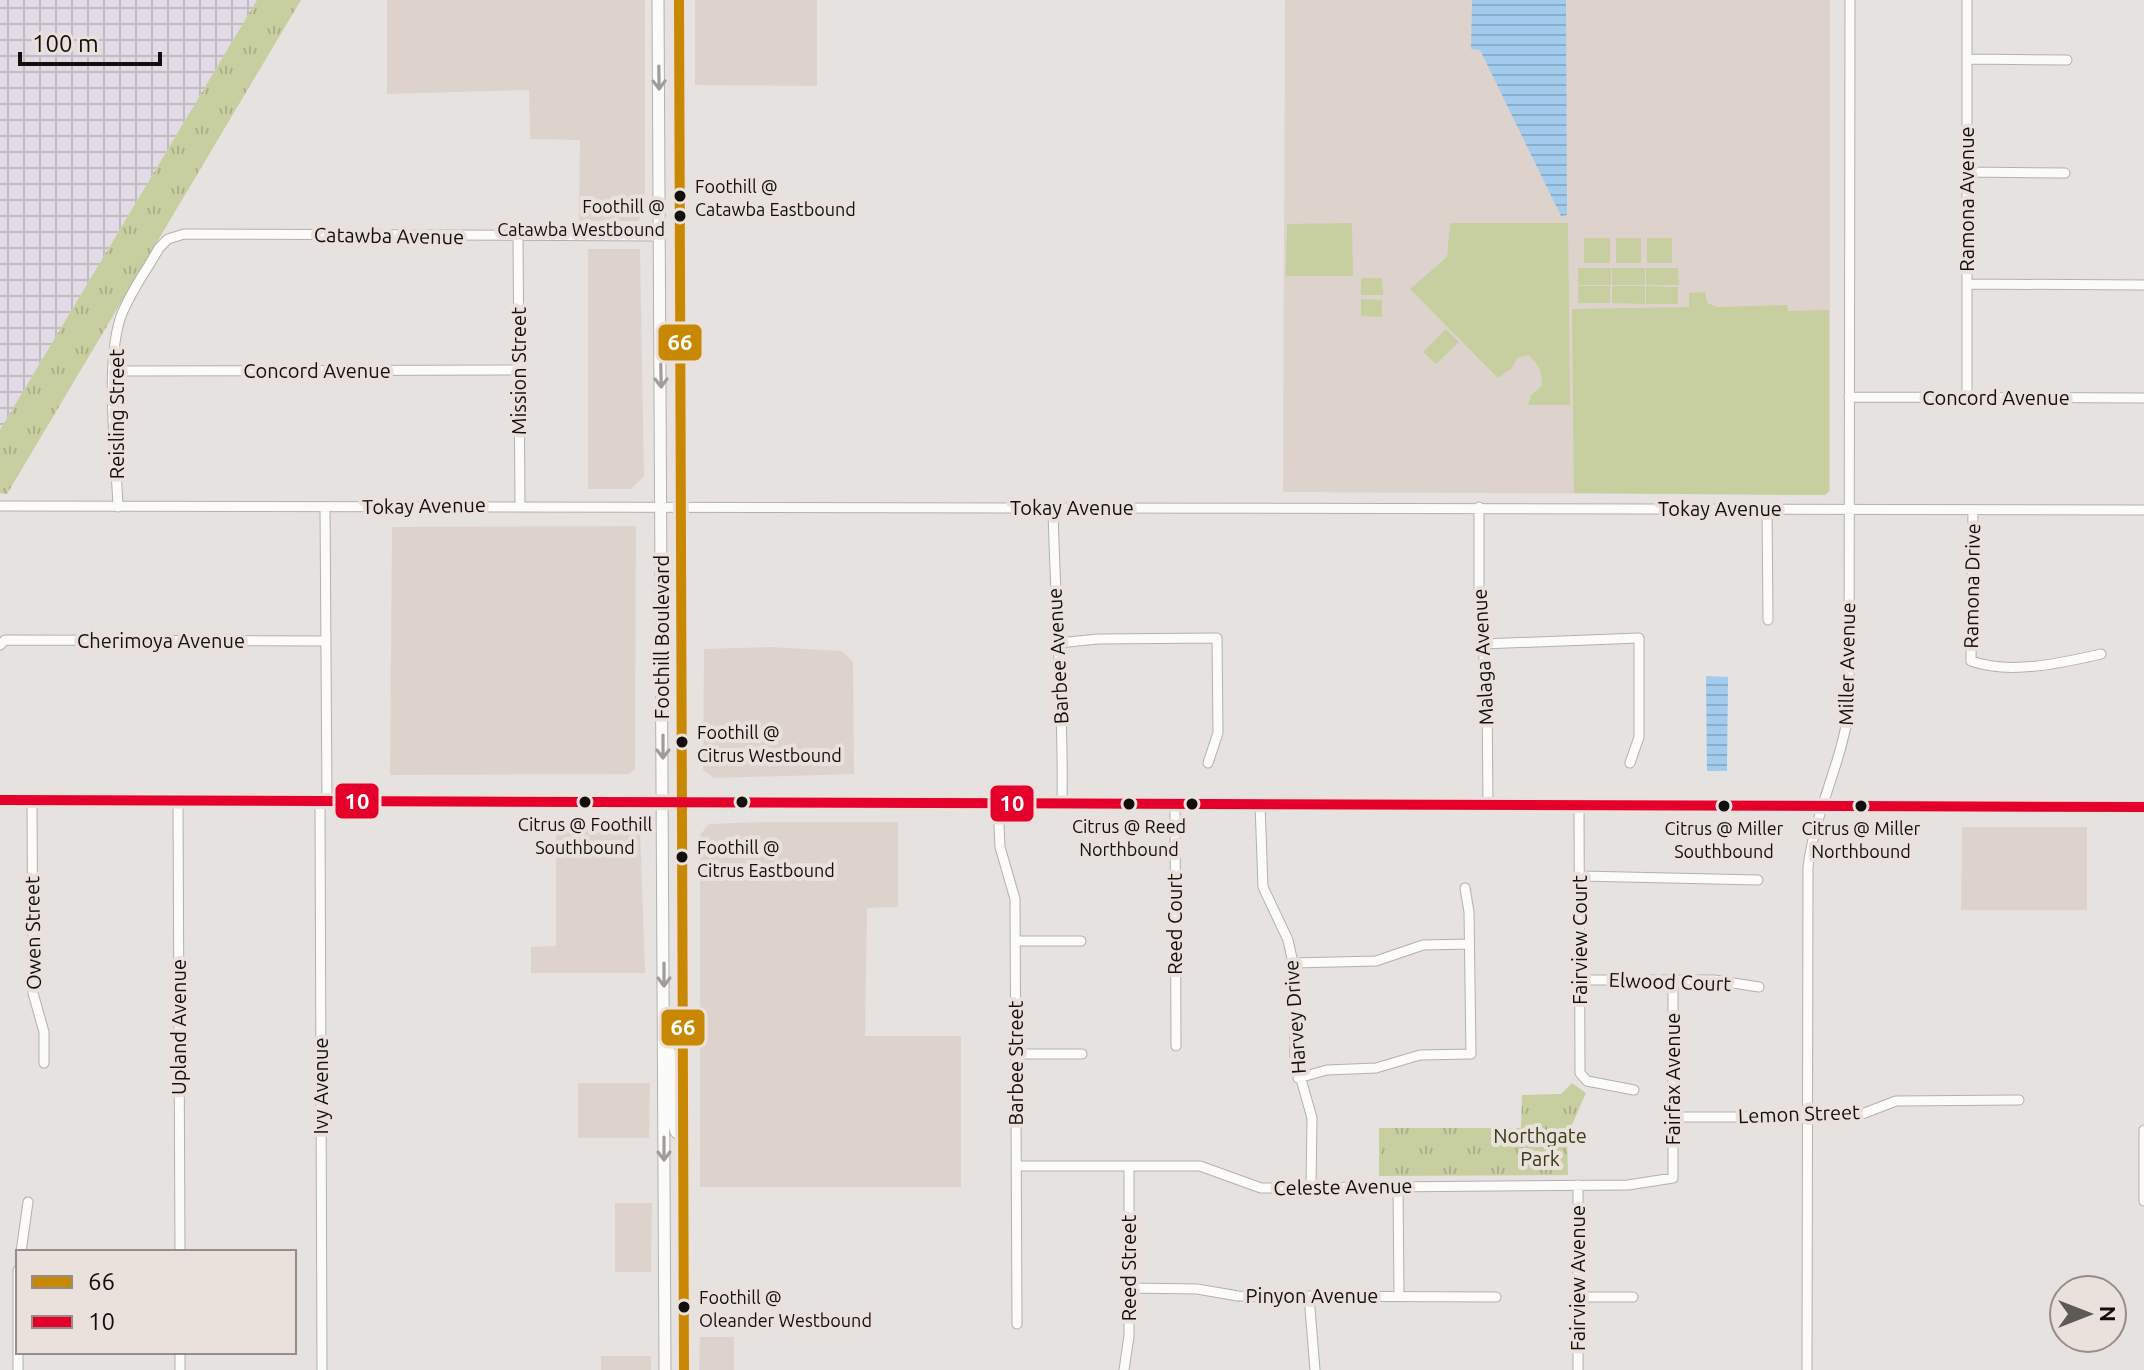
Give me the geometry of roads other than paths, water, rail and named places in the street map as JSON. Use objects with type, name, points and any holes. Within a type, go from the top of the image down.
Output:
[{"type":"main road","name":"Foothill Boulevard","points":[[658,0],[665,1370]]},
{"type":"main road","name":"Foothill Boulevard","points":[[679,0],[684,1370]]},
{"type":"main road","points":[[0,800],[1175,803],[1579,808],[2144,807]]},
{"type":"main road","points":[[664,1043],[673,1058],[674,1125],[676,1132],[684,1137]]},
{"type":"street","name":"Miller Avenue","points":[[1807,1370],[1808,867],[1819,806],[1845,740],[1849,708],[1850,0]]},
{"type":"street","name":"Ramona Avenue","points":[[1967,0],[1967,398]]},
{"type":"street","points":[[1968,59],[2067,60]]},
{"type":"street","points":[[1967,172],[2065,173]]},
{"type":"street","name":"Catawba Avenue","points":[[168,239],[184,234],[660,236]]},
{"type":"street","name":"Mission Street","points":[[518,237],[520,505]]},
{"type":"street","name":"Reisling Street","points":[[118,507],[114,371],[121,316],[159,248],[168,239]]},
{"type":"street","points":[[1967,284],[2144,285]]},
{"type":"street","name":"Concord Avenue","points":[[114,371],[519,370]]},
{"type":"street","name":"Concord Avenue","points":[[1849,397],[2144,398]]},
{"type":"street","name":"Tokay Avenue","points":[[0,506],[2144,510]]},
{"type":"street","name":"Ivy Avenue","points":[[322,1370],[325,507]]},
{"type":"street","name":"Malaga Avenue","points":[[1479,507],[1479,603],[1487,691],[1488,807]]},
{"type":"street","name":"Barbee Avenue","points":[[1053,508],[1063,708],[1062,803]]},
{"type":"street","points":[[1767,509],[1768,620]]},
{"type":"street","name":"Ramona Drive","points":[[1973,510],[1971,661],[1984,666],[2037,665],[2101,654]]},
{"type":"street","points":[[1058,643],[1098,639],[1217,638],[1218,733],[1208,763]]},
{"type":"street","points":[[1483,644],[1639,638],[1639,737],[1630,763]]},
{"type":"street","name":"Cherimoya Avenue","points":[[0,645],[5,640],[325,641]]},
{"type":"street","name":"Owen Street","points":[[32,801],[33,993],[44,1032],[44,1063]]},
{"type":"street","name":"Upland Avenue","points":[[178,802],[180,1250]]},
{"type":"street","name":"Reed Court","points":[[1175,803],[1176,1046]]},
{"type":"street","name":"Barbee Street","points":[[998,804],[1000,847],[1015,899],[1017,1324]]},
{"type":"street","name":"Harvey Drive","points":[[1260,804],[1263,887],[1288,940],[1293,963],[1298,1078],[1312,1118],[1311,1187]]},
{"type":"street","name":"Fairview Court","points":[[1579,808],[1580,1073],[1587,1081],[1634,1090]]},
{"type":"street","points":[[1580,876],[1758,880]]},
{"type":"street","points":[[1298,1078],[1327,1070],[1376,1068],[1420,1055],[1471,1054],[1465,888]]},
{"type":"street","points":[[1016,941],[1081,941]]},
{"type":"street","points":[[1293,963],[1376,961],[1423,945],[1469,944]]},
{"type":"street","name":"Elwood Court","points":[[1580,980],[1673,979],[1759,987]]},
{"type":"street","name":"Fairfax Avenue","points":[[1673,979],[1673,1178]]},
{"type":"street","points":[[1016,1054],[1082,1054]]},
{"type":"street","name":"Lemon Street","points":[[1674,1117],[1807,1117],[1862,1114],[1896,1101],[2019,1100]]},
{"type":"street","points":[[2144,1130],[2144,1201]]},
{"type":"street","name":"Celeste Avenue","points":[[1016,1166],[1200,1166],[1261,1188],[1628,1185],[1673,1178]]},
{"type":"street","name":"Reed Street","points":[[1124,1370],[1129,1336],[1129,1166]]},
{"type":"street","name":"Fairview Avenue","points":[[1578,1185],[1578,1370]]},
{"type":"street","points":[[1398,1186],[1399,1296]]},
{"type":"street","points":[[21,1250],[28,1202]]},
{"type":"street","name":"Pinyon Avenue","points":[[1128,1288],[1197,1289],[1238,1296],[1496,1297]]},
{"type":"street","points":[[1309,1296],[1315,1370]]},
{"type":"street","points":[[1578,1297],[1633,1297]]},
{"type":"water","points":[[1472,0],[1566,0],[1567,215],[1561,216],[1480,50],[1471,49]]},
{"type":"water","points":[[1706,676],[1728,677],[1727,771],[1707,771]]},
{"type":"place","name":"Foothill @ Catawba Eastbound","points":[[680,196]]},
{"type":"place","name":"Foothill @ Catawba Westbound","points":[[680,216]]},
{"type":"place","name":"Foothill @ Citrus Westbound","points":[[682,742]]},
{"type":"place","name":"Citrus @ Foothill Southbound","points":[[585,802]]},
{"type":"place","name":"Citrus @ Reed Northbound","points":[[1129,804]]},
{"type":"place","name":"Citrus @ Miller Southbound","points":[[1724,806]]},
{"type":"place","name":"Citrus @ Miller Northbound","points":[[1861,806]]},
{"type":"place","name":"Foothill @ Citrus Eastbound","points":[[682,857]]},
{"type":"place","name":"Foothill @ Oleander Westbound","points":[[684,1307]]},
{"type":"park label","name":"Northgate Park","points":[[1540,1148]]}]
